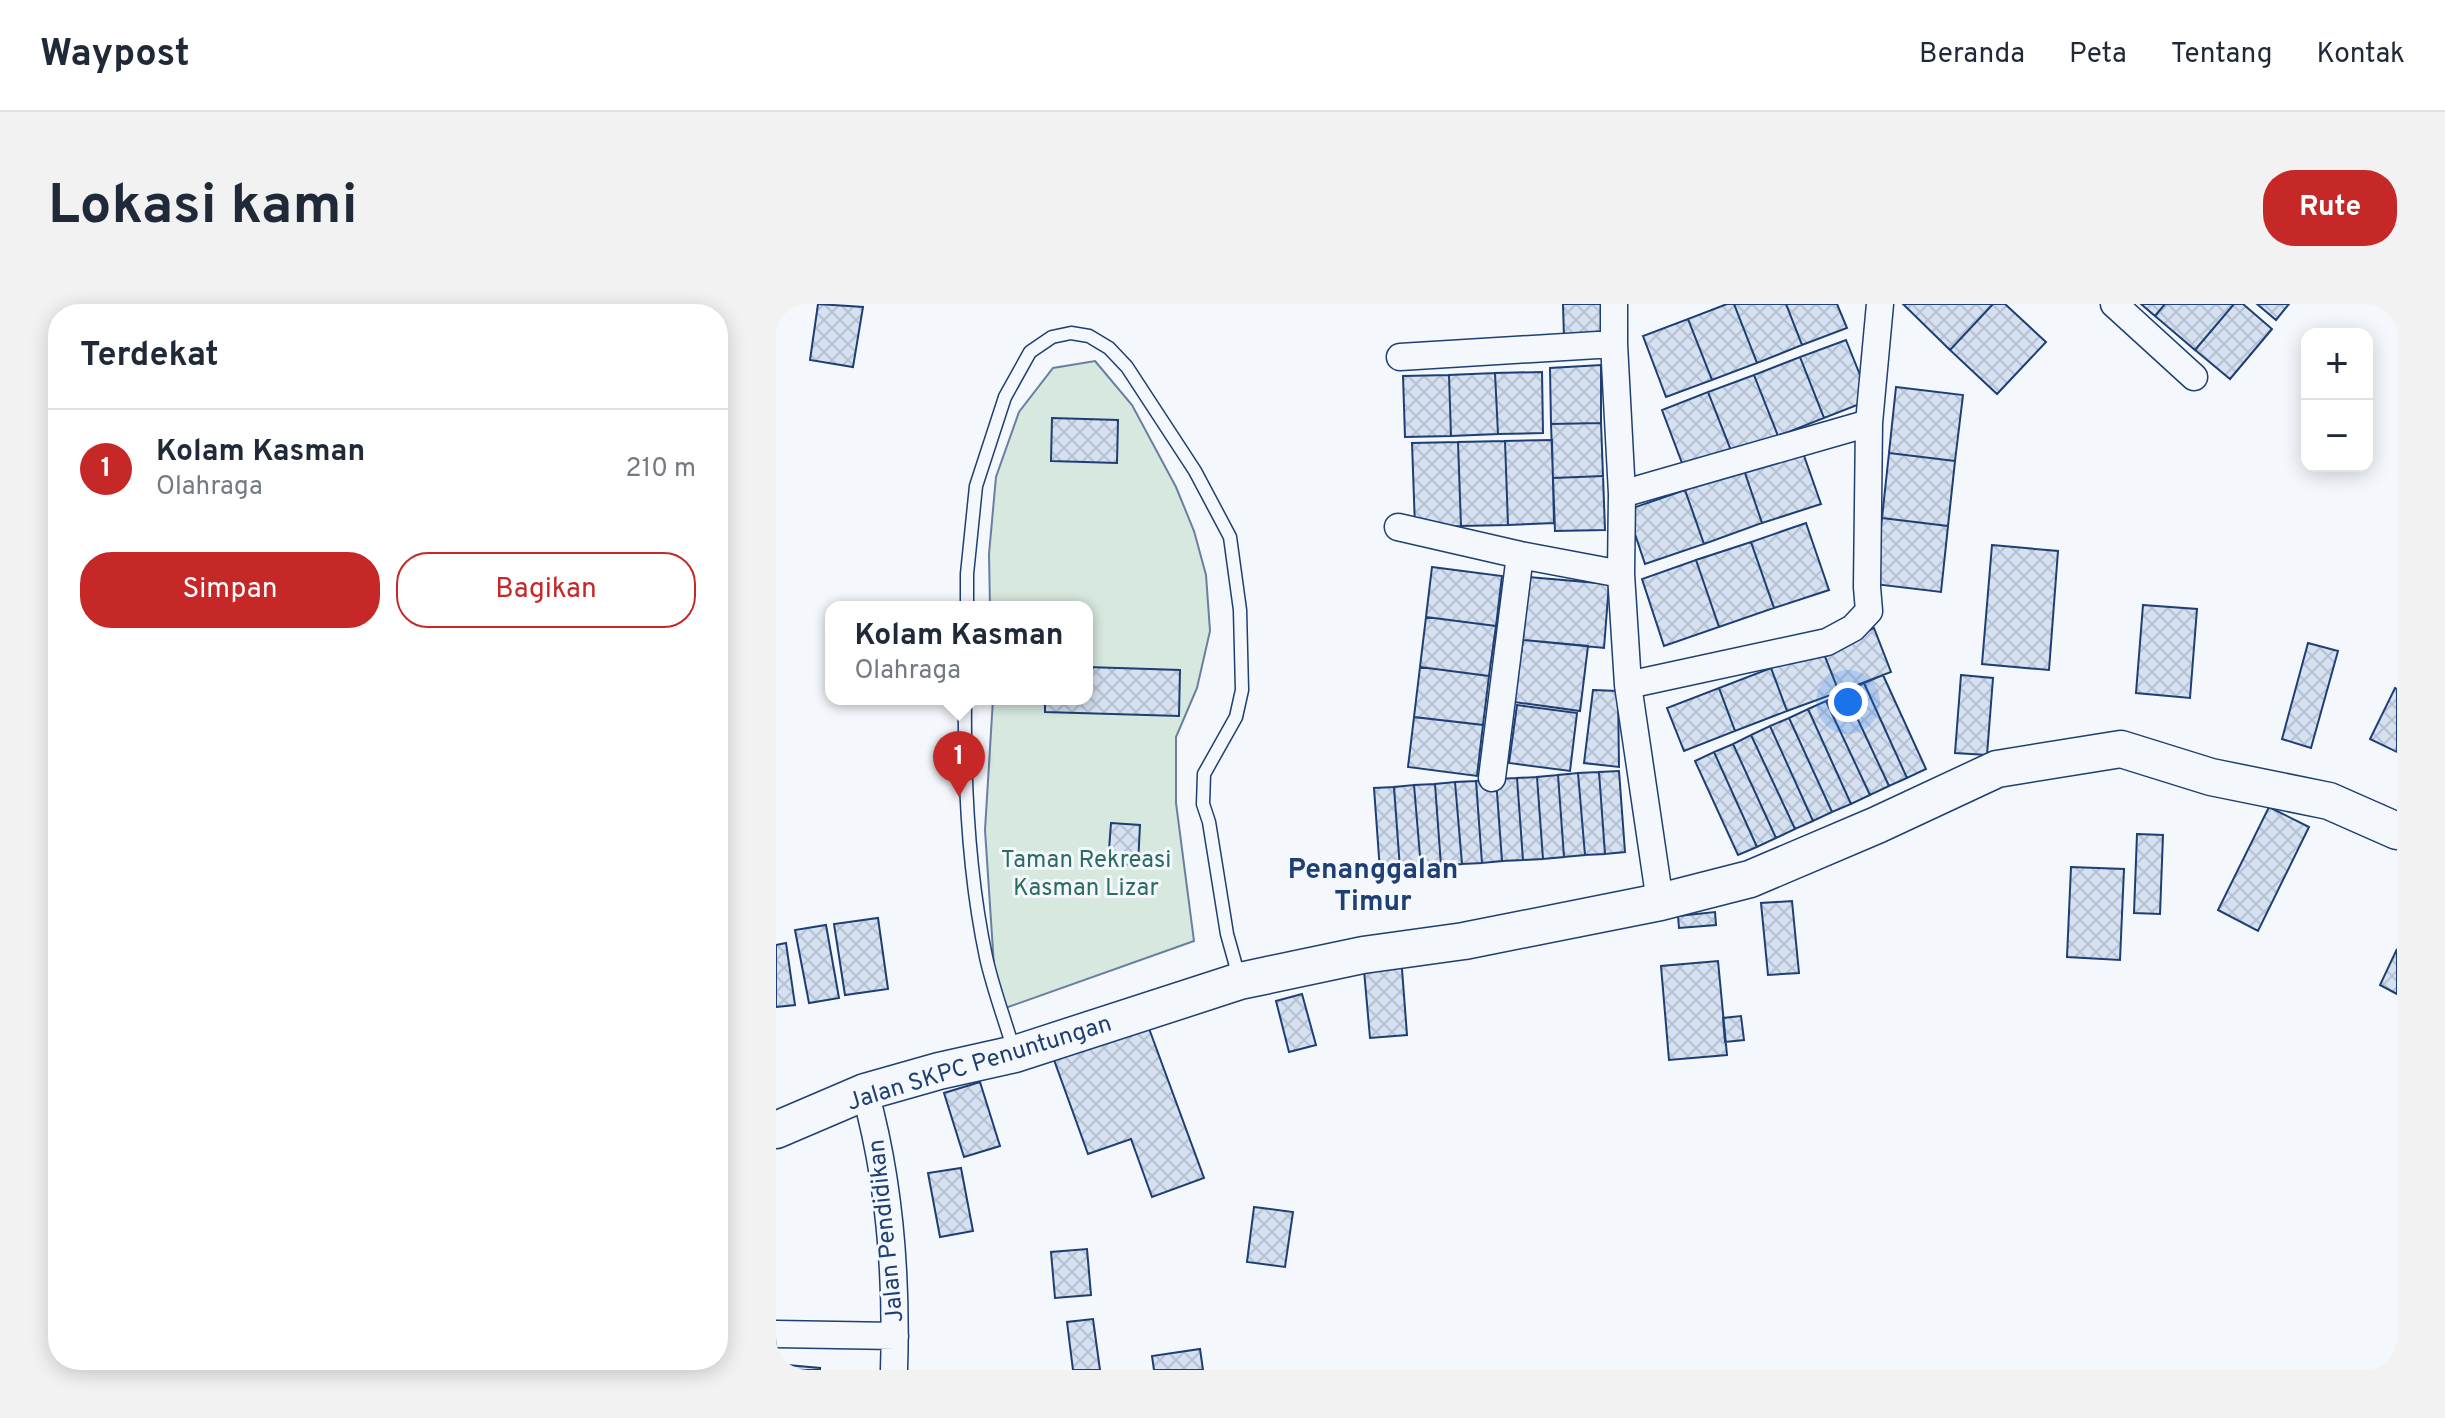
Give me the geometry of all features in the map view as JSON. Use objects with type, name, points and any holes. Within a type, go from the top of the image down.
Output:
[{"type":"street","points":[[1614,304],[1622,494],[1621,574],[1628,685],[1660,902]]},
{"type":"street","points":[[1628,685],[1827,642],[1853,628],[1869,611],[1869,423],[1880,304]]},
{"type":"street","points":[[2114,304],[2194,377]]},
{"type":"street","points":[[1400,357],[1614,344]]},
{"type":"street","points":[[1622,494],[1869,423]]},
{"type":"street","points":[[1398,527],[1621,574]]},
{"type":"street","points":[[1492,778],[1520,555]]},
{"type":"street","name":"Jalan SKPC Penuntungan","points":[[776,1130],[865,1092],[1015,1054],[1240,981],[1363,955],[1464,941],[1660,902],[1750,879],[1997,769],[2121,749],[2211,777],[2329,801],[2397,831]]},
{"type":"street","name":"Jalan Pendidikan","points":[[865,1092],[884,1185],[891,1249],[894,1370]]},
{"type":"street","points":[[776,1334],[895,1336]]},
{"type":"lane","points":[[967,601],[976,486],[1005,397],[1030,352],[1052,337],[1071,333],[1089,336],[1109,348],[1127,367],[1195,471],[1230,537],[1240,610],[1242,690],[1236,717],[1204,774],[1203,804],[1209,822],[1227,934],[1240,981]]},
{"type":"lane","points":[[965,705],[964,779],[976,898],[987,959],[1015,1054]]},
{"type":"green space","name":"Taman Rekreasi Kasman Lizar","points":[[1095,361],[1132,405],[1176,487],[1194,531],[1206,575],[1210,631],[1197,688],[1176,737],[1176,803],[1194,941],[997,1011],[985,830],[993,705],[1093,705],[1093,601],[990,601],[989,554],[996,477],[1019,412],[1053,368]]},
{"type":"building","points":[[818,304],[863,307],[853,367],[810,360]]},
{"type":"building","points":[[1563,304],[1602,304],[1604,336],[1564,339]]},
{"type":"building","points":[[1734,304],[1757,363],[1712,380],[1688,319]]},
{"type":"building","points":[[1734,304],[1786,304],[1802,345],[1757,363]]},
{"type":"building","points":[[1786,304],[1837,304],[1847,328],[1802,345]]},
{"type":"building","points":[[1903,304],[1993,304],[1950,350]]},
{"type":"building","points":[[1993,304],[2005,304],[2046,342],[1997,394],[1950,350]]},
{"type":"building","points":[[2141,304],[2165,304],[2155,316]]},
{"type":"building","points":[[2165,304],[2234,304],[2195,350],[2155,316]]},
{"type":"building","points":[[2234,304],[2243,304],[2272,329],[2230,379],[2195,350]]},
{"type":"building","points":[[2257,304],[2289,304],[2276,320]]},
{"type":"building","points":[[1688,319],[1712,380],[1666,397],[1643,336]]},
{"type":"building","points":[[1846,340],[1870,400],[1824,418],[1800,357]]},
{"type":"building","points":[[1800,357],[1824,418],[1778,436],[1754,375]]},
{"type":"building","points":[[1601,365],[1601,423],[1551,424],[1550,368]]},
{"type":"building","points":[[1542,372],[1543,433],[1498,434],[1495,373]]},
{"type":"building","points":[[1495,373],[1498,434],[1451,436],[1449,375]]},
{"type":"building","points":[[1449,375],[1451,436],[1405,437],[1403,376]]},
{"type":"building","points":[[1754,375],[1778,436],[1732,453],[1708,392]]},
{"type":"building","points":[[1896,387],[1963,395],[1955,461],[1889,453]]},
{"type":"building","points":[[1708,392],[1732,453],[1685,471],[1662,410]]},
{"type":"building","points":[[1052,418],[1118,420],[1117,463],[1051,461]]},
{"type":"building","points":[[1601,423],[1603,476],[1553,478],[1551,424]]},
{"type":"building","points":[[1552,440],[1554,523],[1508,525],[1505,441]]},
{"type":"building","points":[[1505,441],[1508,525],[1461,526],[1458,442]]},
{"type":"building","points":[[1458,442],[1461,526],[1415,527],[1412,443]]},
{"type":"building","points":[[1802,450],[1821,504],[1762,523],[1744,470]]},
{"type":"building","points":[[1889,453],[1955,461],[1948,526],[1882,518]]},
{"type":"building","points":[[1744,470],[1762,523],[1704,544],[1685,490]]},
{"type":"building","points":[[1603,476],[1605,530],[1555,531],[1553,478]]},
{"type":"building","points":[[1685,490],[1704,544],[1645,564],[1627,510]]},
{"type":"building","points":[[1882,518],[1948,526],[1941,592],[1874,584]]},
{"type":"building","points":[[1806,523],[1829,590],[1774,608],[1751,542]]},
{"type":"building","points":[[1751,542],[1774,608],[1719,627],[1696,560]]},
{"type":"building","points":[[1992,545],[2058,551],[2049,670],[1982,664]]},
{"type":"building","points":[[1696,560],[1719,627],[1664,646],[1642,579]]},
{"type":"building","points":[[1432,567],[1502,576],[1496,626],[1426,617]]},
{"type":"building","points":[[1528,577],[1609,584],[1604,648],[1523,640]]},
{"type":"building","points":[[2143,605],[2197,609],[2190,698],[2136,693]]},
{"type":"building","points":[[1426,617],[1496,626],[1489,676],[1420,667]]},
{"type":"building","points":[[1874,628],[1891,672],[1839,692],[1822,649]]},
{"type":"building","points":[[1523,640],[1588,646],[1580,711],[1514,702]]},
{"type":"building","points":[[2308,643],[2338,651],[2311,748],[2282,739]]},
{"type":"building","points":[[1822,649],[1839,692],[1787,711],[1771,668]]},
{"type":"building","points":[[1093,667],[1180,670],[1179,716],[1045,712],[1045,705],[1093,705]]},
{"type":"building","points":[[1420,667],[1489,676],[1483,725],[1414,717]]},
{"type":"building","points":[[1771,668],[1787,711],[1735,731],[1719,688]]},
{"type":"building","points":[[1883,675],[1926,769],[1907,778],[1864,683]]},
{"type":"building","points":[[1961,675],[1993,678],[1987,755],[1955,753]]},
{"type":"building","points":[[1864,683],[1907,778],[1889,786],[1845,692]]},
{"type":"building","points":[[1719,688],[1735,731],[1684,751],[1667,708]]},
{"type":"building","points":[[2397,689],[2397,752],[2370,739]]},
{"type":"building","points":[[1593,690],[1618,691],[1619,767],[1584,763]]},
{"type":"building","points":[[1845,692],[1889,786],[1870,795],[1826,701]]},
{"type":"building","points":[[1826,701],[1870,795],[1851,804],[1808,709]]},
{"type":"building","points":[[1517,705],[1577,713],[1570,771],[1509,763]]},
{"type":"building","points":[[1808,709],[1851,804],[1832,812],[1789,718]]},
{"type":"building","points":[[1414,717],[1483,725],[1477,776],[1408,767]]},
{"type":"building","points":[[1789,718],[1832,812],[1813,821],[1770,726]]},
{"type":"building","points":[[1770,726],[1813,821],[1795,829],[1751,735]]},
{"type":"building","points":[[1751,735],[1795,829],[1776,838],[1733,744]]},
{"type":"building","points":[[1733,744],[1776,838],[1757,847],[1714,752]]},
{"type":"building","points":[[1714,752],[1757,847],[1738,855],[1695,761]]},
{"type":"building","points":[[1619,771],[1625,852],[1605,854],[1599,772]]},
{"type":"building","points":[[1599,772],[1605,854],[1585,855],[1578,773]]},
{"type":"building","points":[[1578,773],[1585,855],[1564,857],[1558,775]]},
{"type":"building","points":[[1558,775],[1564,857],[1543,859],[1537,777]]},
{"type":"building","points":[[1537,777],[1543,859],[1523,860],[1517,778]]},
{"type":"building","points":[[1517,778],[1523,860],[1502,861],[1496,779]]},
{"type":"building","points":[[1496,779],[1502,861],[1482,863],[1476,781]]},
{"type":"building","points":[[1476,781],[1482,863],[1462,864],[1455,782]]},
{"type":"building","points":[[1455,782],[1462,864],[1441,866],[1435,784]]},
{"type":"building","points":[[1435,784],[1441,866],[1421,868],[1414,785]]},
{"type":"building","points":[[1414,785],[1421,868],[1400,869],[1394,787]]},
{"type":"building","points":[[1394,787],[1400,869],[1380,871],[1374,788]]},
{"type":"building","points":[[2269,807],[2309,827],[2258,931],[2218,910]]},
{"type":"building","points":[[1111,823],[1140,825],[1138,865],[1108,863]]},
{"type":"building","points":[[2137,834],[2163,835],[2160,914],[2134,913]]},
{"type":"building","points":[[2071,867],[2124,869],[2120,960],[2067,957]]},
{"type":"building","points":[[1792,901],[1799,973],[1768,975],[1761,903]]},
{"type":"building","points":[[1715,912],[1716,925],[1679,928],[1678,916]]},
{"type":"building","points":[[878,918],[888,989],[845,995],[834,924]]},
{"type":"building","points":[[826,925],[839,998],[809,1003],[795,930]]},
{"type":"building","points":[[786,943],[795,1005],[776,1007],[776,945]]},
{"type":"building","points":[[2397,949],[2397,994],[2380,985]]},
{"type":"building","points":[[1401,956],[1407,1035],[1370,1038],[1363,959]]},
{"type":"building","points":[[1718,961],[1727,1055],[1669,1060],[1661,966]]},
{"type":"building","points":[[1302,994],[1316,1045],[1289,1052],[1276,1001]]},
{"type":"building","points":[[1741,1016],[1744,1040],[1725,1042],[1723,1018]]},
{"type":"building","points":[[1147,1023],[1204,1178],[1152,1197],[1131,1139],[1088,1154],[1053,1057]]},
{"type":"building","points":[[980,1082],[1000,1146],[964,1157],[944,1093]]},
{"type":"building","points":[[961,1168],[973,1231],[940,1237],[928,1173]]},
{"type":"building","points":[[1254,1207],[1293,1212],[1285,1267],[1247,1262]]},
{"type":"building","points":[[1087,1249],[1091,1295],[1055,1298],[1051,1252]]},
{"type":"building","points":[[1093,1319],[1100,1370],[1073,1370],[1067,1322]]},
{"type":"building","points":[[1200,1349],[1203,1370],[1154,1370],[1152,1356]]},
{"type":"building","points":[[776,1364],[820,1368],[820,1370],[776,1370]]},
{"type":"place","name":"Kolam Kasman","points":[[959,797]]},
{"type":"district","name":"Penanggalan Timur","points":[[1373,884]]}]
